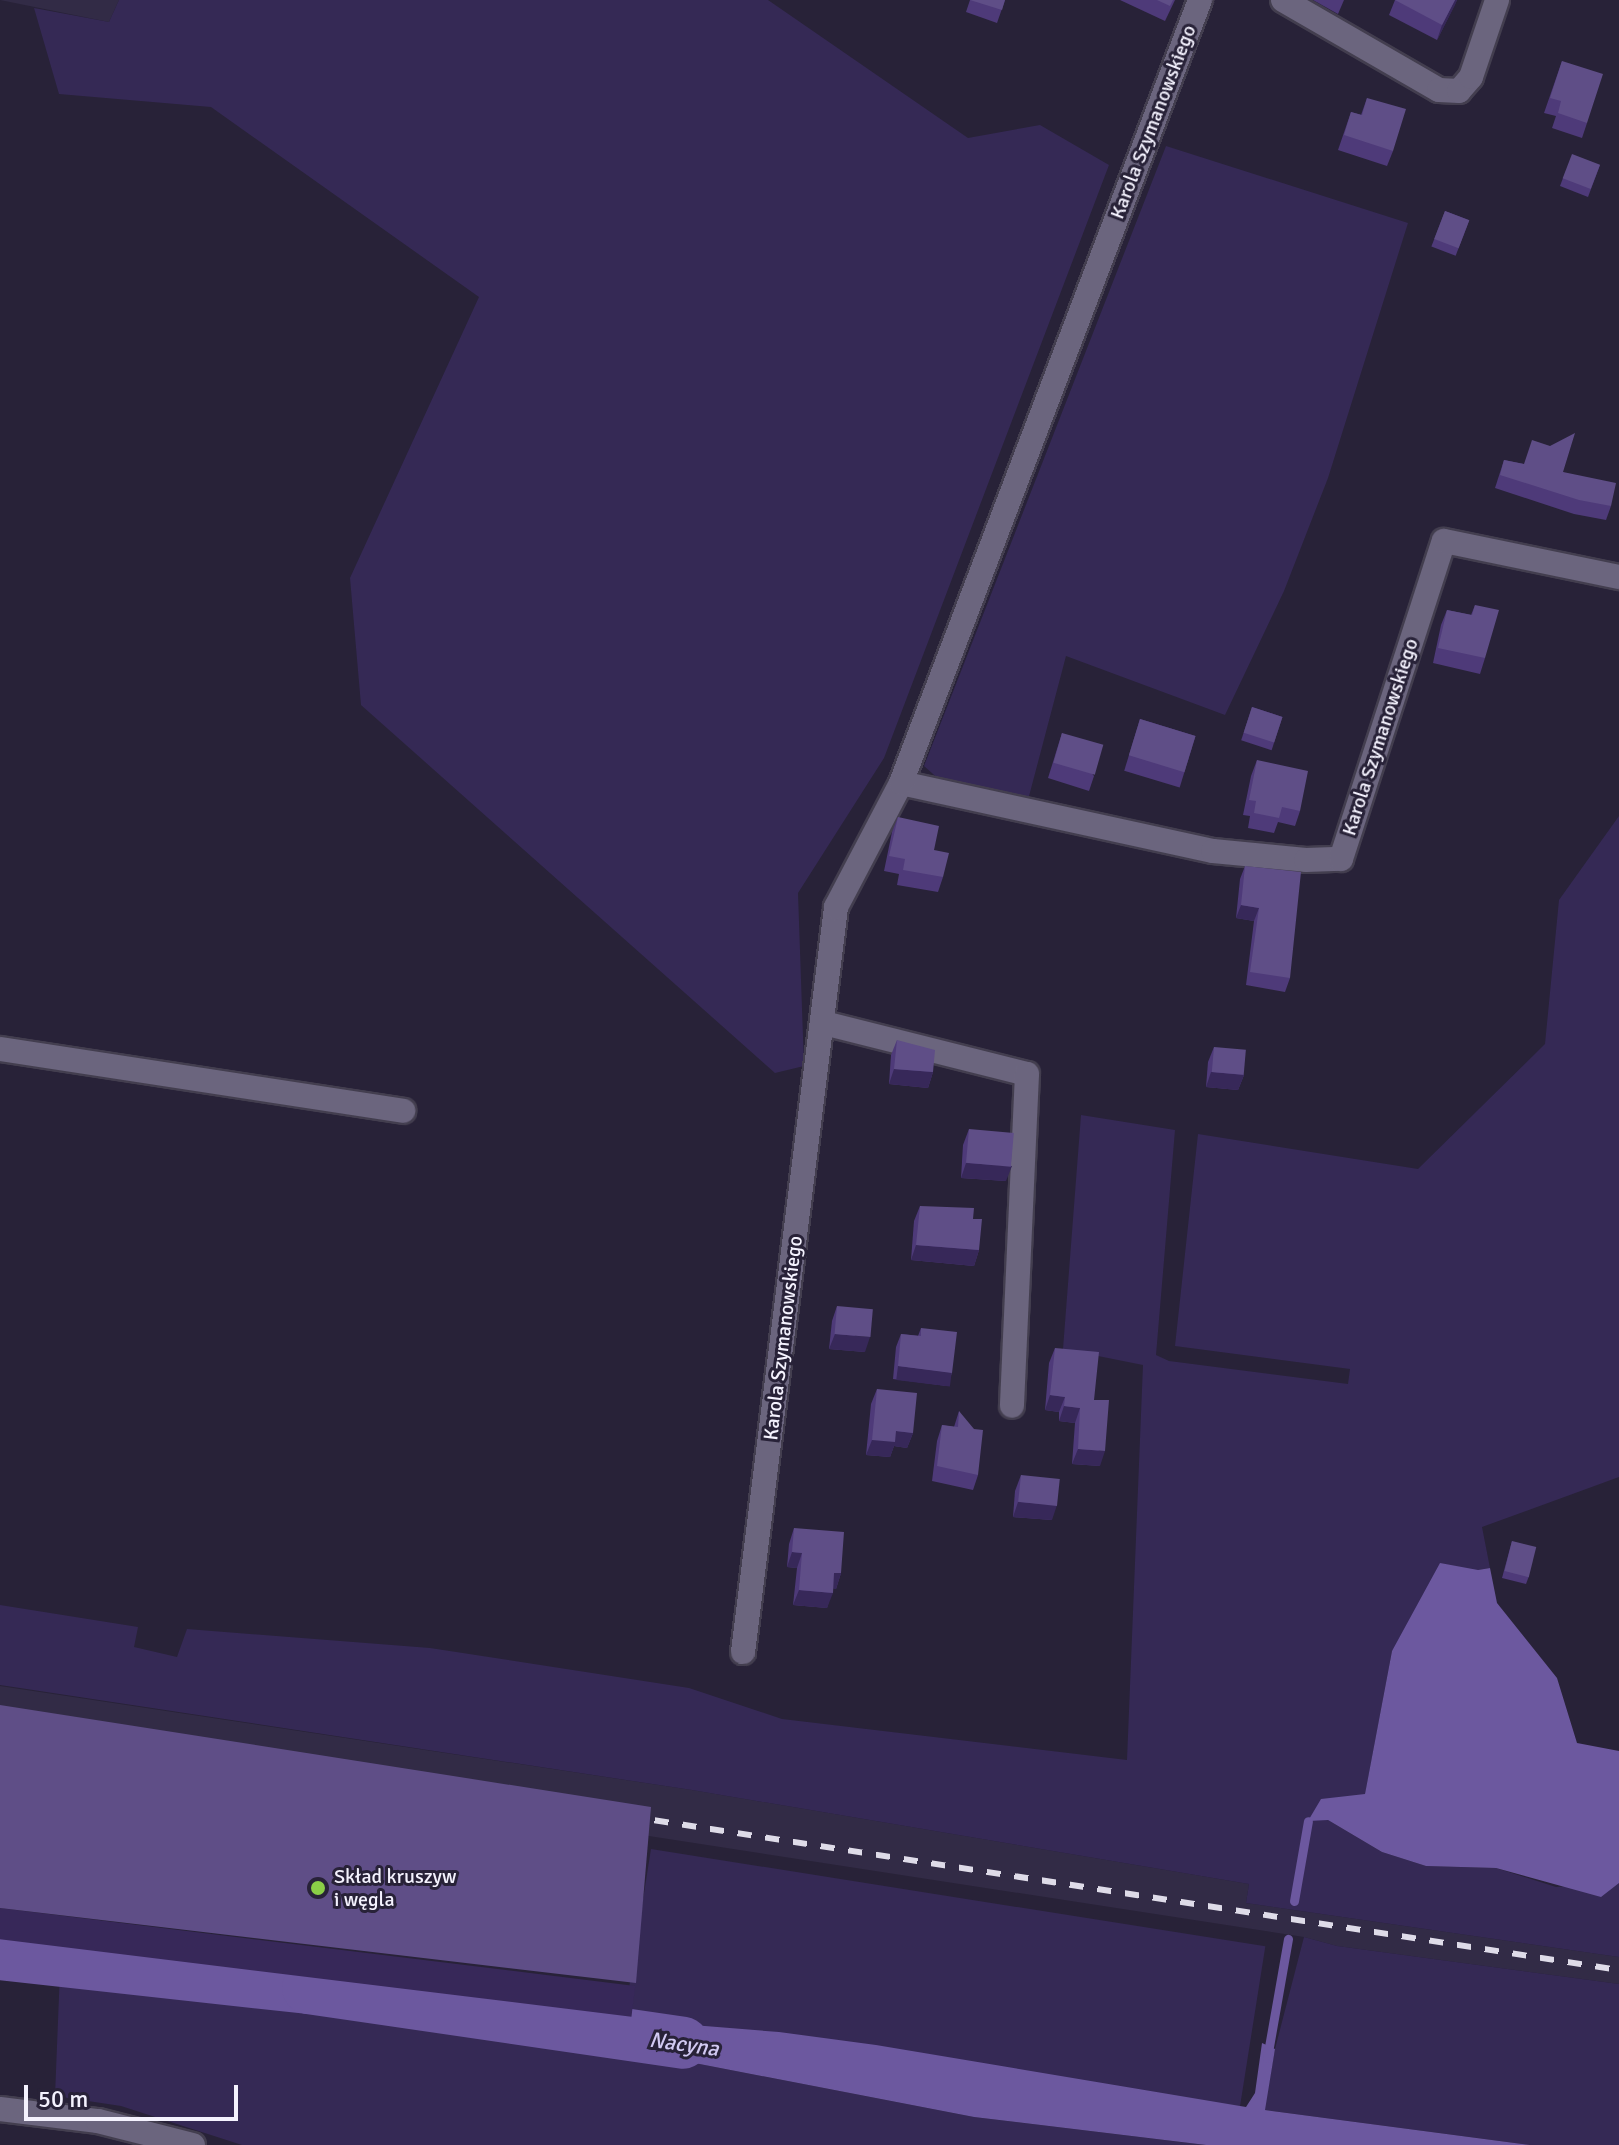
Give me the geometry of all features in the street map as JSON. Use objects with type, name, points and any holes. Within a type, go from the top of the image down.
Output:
[{"type":"street","name":"Karola Szymanowskiego","points":[[743,1652],[824,1023],[836,907],[901,783],[1200,0]]},
{"type":"street","points":[[1283,0],[1439,90],[1459,91],[1471,77],[1497,0]]},
{"type":"street","name":"Karola Szymanowskiego","points":[[901,783],[1213,851],[1306,860],[1341,859],[1444,541],[1619,577]]},
{"type":"street","points":[[824,1023],[1027,1074],[1012,1406]]},
{"type":"street","points":[[0,1049],[403,1111]]},
{"type":"street","points":[[0,2109],[98,2121],[193,2145]]},
{"type":"shaded area","points":[[0,0],[119,0],[109,22]]},
{"type":"shaded area","points":[[119,0],[768,0],[968,138],[1040,125],[1109,165],[884,758],[798,893],[804,1066],[775,1073],[361,705],[350,578],[479,297],[211,107],[59,94],[34,8],[109,22]]},
{"type":"shaded area","points":[[1166,146],[1408,223],[1328,478],[1284,591],[1225,715],[1066,656],[1028,800],[942,782],[924,766]]},
{"type":"shaded area","points":[[1619,816],[1619,1477],[1482,1527],[1490,1568],[1478,1570],[1392,1651],[1365,1795],[1308,1820],[1328,1820],[1382,1852],[1426,1866],[1496,1868],[1556,1887],[1619,1883],[1619,1957],[1246,1903],[1249,1884],[692,1790],[0,1685],[0,1605],[138,1627],[134,1647],[177,1657],[187,1629],[430,1648],[689,1688],[782,1719],[1127,1760],[1143,1365],[1063,1349],[1081,1115],[1175,1130],[1156,1355],[1169,1361],[1348,1384],[1350,1369],[1175,1346],[1198,1134],[1418,1169],[1545,1044],[1559,900]]},
{"type":"shaded area","points":[[0,1686],[692,1790],[1249,1884],[1246,1903],[1619,1957],[1619,1984],[1337,1946],[1304,1937],[0,1736]]},
{"type":"shaded area","points":[[651,1849],[1265,1946],[1239,2112],[625,2015]]},
{"type":"shaded area","points":[[1304,1937],[1337,1946],[1619,1984],[1619,2145],[1530,2145],[1264,2110],[1275,2049]]},
{"type":"shaded area","points":[[60,1971],[612,2047],[974,2117],[1206,2145],[242,2145],[121,2106],[55,2096]]},
{"type":"water","points":[[1440,1563],[1478,1570],[1490,1568],[1497,1603],[1557,1678],[1577,1743],[1619,1751],[1619,1883],[1601,1897],[1496,1868],[1426,1866],[1382,1852],[1328,1820],[1308,1821],[1321,1799],[1365,1794],[1392,1651]]},
{"type":"water","points":[[618,2019],[779,2032],[876,2045],[1246,2107],[1255,2093],[1262,2043],[1275,2049],[1265,2110],[1530,2145],[1206,2145],[974,2117],[612,2047]]},
{"type":"building","points":[[970,0],[1005,0],[1002,10]]},
{"type":"building","points":[[1157,0],[1173,0],[1170,6]]},
{"type":"building","points":[[1395,0],[1455,0],[1442,25]]},
{"type":"building","points":[[1562,61],[1603,74],[1587,123],[1558,113],[1561,101],[1550,98]]},
{"type":"building","points":[[1367,98],[1406,109],[1393,151],[1344,135],[1351,112],[1362,115]]},
{"type":"building","points":[[1572,154],[1600,165],[1591,189],[1563,178]]},
{"type":"building","points":[[1445,211],[1469,220],[1459,248],[1434,239]]},
{"type":"building","points":[[1575,433],[1563,472],[1616,483],[1611,506],[1579,500],[1500,475],[1504,460],[1524,464],[1532,440],[1550,446]]},
{"type":"building","points":[[1475,605],[1499,610],[1485,658],[1438,648],[1447,610],[1472,615]]},
{"type":"building","points":[[1252,707],[1282,717],[1274,743],[1244,733]]},
{"type":"building","points":[[1140,719],[1195,736],[1184,772],[1129,755]]},
{"type":"building","points":[[1062,733],[1103,745],[1095,775],[1053,763]]},
{"type":"building","points":[[1257,760],[1308,771],[1300,811],[1282,807],[1279,818],[1254,813],[1256,801],[1249,800]]},
{"type":"building","points":[[898,817],[939,826],[934,850],[949,853],[943,877],[903,870],[905,859],[889,856]]},
{"type":"building","points":[[1245,866],[1301,872],[1290,978],[1250,972],[1259,908],[1241,905]]},
{"type":"building","points":[[897,1040],[935,1050],[933,1072],[894,1069]]},
{"type":"building","points":[[1214,1047],[1246,1050],[1244,1075],[1212,1072]]},
{"type":"building","points":[[969,1129],[1014,1133],[1011,1167],[966,1163]]},
{"type":"building","points":[[920,1206],[974,1208],[973,1219],[982,1219],[979,1250],[916,1245]]},
{"type":"building","points":[[837,1306],[873,1309],[870,1337],[835,1334]]},
{"type":"building","points":[[921,1328],[957,1332],[952,1373],[898,1366],[901,1334],[921,1336]]},
{"type":"building","points":[[1055,1348],[1099,1352],[1094,1400],[1109,1400],[1105,1451],[1078,1449],[1080,1408],[1064,1406],[1065,1397],[1050,1395]]},
{"type":"building","points":[[877,1389],[917,1393],[913,1433],[896,1431],[895,1442],[872,1440]]},
{"type":"building","points":[[959,1411],[974,1429],[983,1430],[978,1475],[937,1466],[942,1425],[958,1427]]},
{"type":"building","points":[[1021,1475],[1060,1479],[1057,1506],[1018,1502]]},
{"type":"building","points":[[794,1528],[844,1532],[841,1573],[834,1573],[833,1593],[799,1590],[802,1553],[792,1552]]},
{"type":"building","points":[[1512,1541],[1536,1547],[1529,1577],[1505,1571]]},
{"type":"building","name":"Skład kruszyw i węgla","points":[[0,1705],[651,1807],[636,1983],[0,1908]]},
{"type":"waterway","points":[[1294,1901],[1308,1821]]},
{"type":"waterway","points":[[1267,2058],[1288,1939]]},
{"type":"waterway","name":"Nacyna","points":[[0,1954],[308,1988],[683,2043]]},
{"type":"railway","points":[[627,1816],[1619,1970]]},
{"type":"place","name":"Skład kruszyw i węgla","points":[[318,1888]]}]
